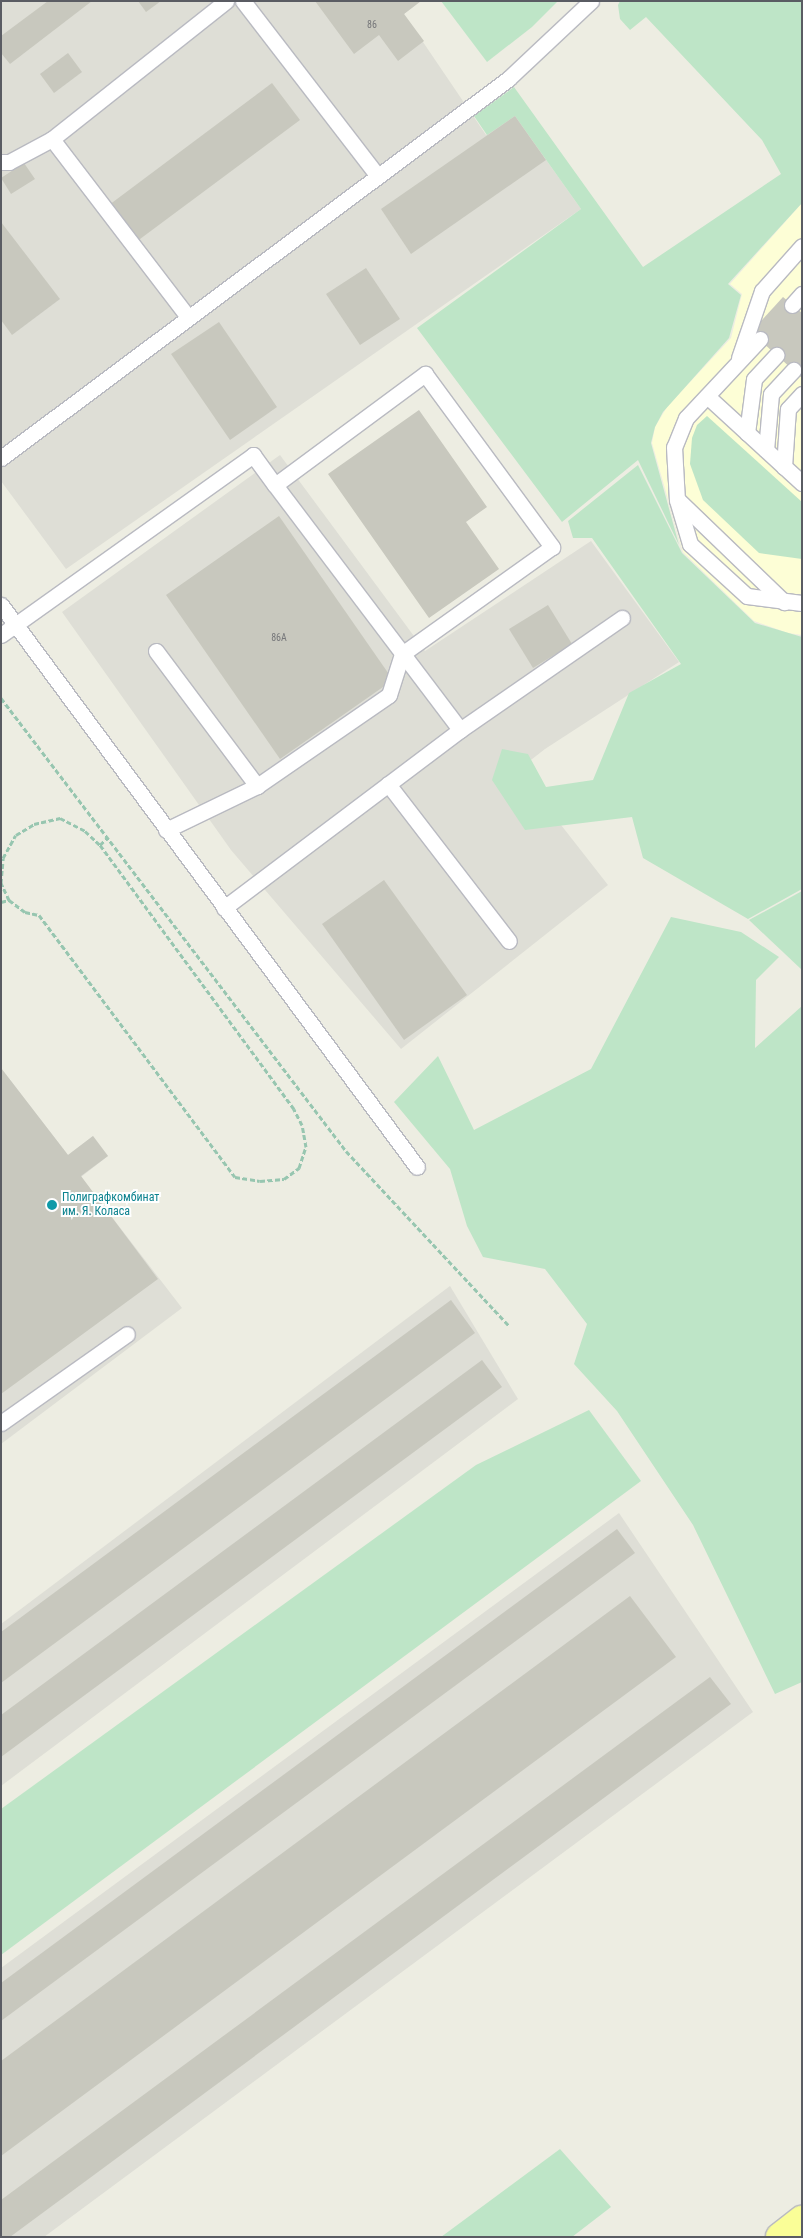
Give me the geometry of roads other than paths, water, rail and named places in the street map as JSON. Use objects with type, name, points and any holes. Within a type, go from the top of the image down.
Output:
[{"type":"highway","points":[[780,2237],[802,2220]]},
{"type":"lane","points":[[1,162],[10,162],[52,139],[226,1]]},
{"type":"lane","points":[[244,1],[378,176]]},
{"type":"lane","points":[[1,458],[188,316],[508,79],[591,1]]},
{"type":"lane","points":[[52,139],[188,316]]},
{"type":"lane","points":[[737,364],[762,291],[802,246]]},
{"type":"lane","points":[[760,339],[686,418],[674,448],[678,500],[690,544],[747,596],[802,603]]},
{"type":"lane","points":[[747,433],[754,379],[776,355]]},
{"type":"lane","points":[[766,450],[771,394],[793,370]]},
{"type":"lane","points":[[166,830],[257,786],[389,694],[402,654],[552,547],[426,374],[274,485]]},
{"type":"lane","points":[[784,467],[788,409],[802,394]]},
{"type":"lane","points":[[707,396],[802,483]]},
{"type":"lane","points":[[1,635],[253,456],[460,730]]},
{"type":"lane","points":[[678,500],[784,602]]},
{"type":"lane","points":[[1,605],[417,1167]]},
{"type":"lane","points":[[224,908],[460,730],[622,618]]},
{"type":"lane","points":[[156,651],[257,786]]},
{"type":"lane","points":[[388,784],[508,941]]},
{"type":"lane","points":[[1,1423],[127,1334]]},
{"type":"place","name":"Полиграфкомбинат им. Я. Коласа","points":[[52,1205]]}]
